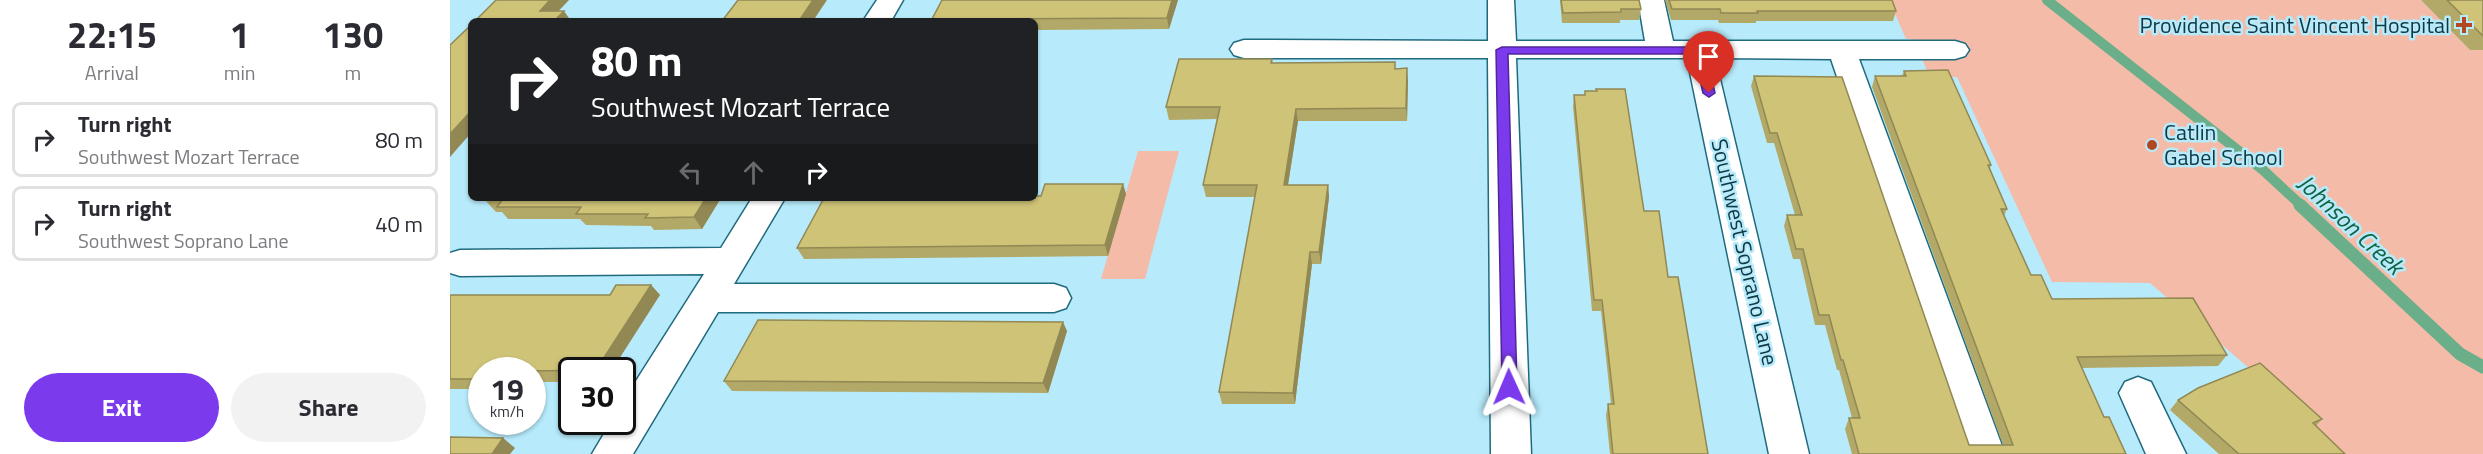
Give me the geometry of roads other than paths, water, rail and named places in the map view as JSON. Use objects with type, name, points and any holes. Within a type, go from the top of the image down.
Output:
[{"type":"street","points":[[879,18],[890,0]]},
{"type":"street","points":[[1501,0],[1511,454]]},
{"type":"street","points":[[1651,0],[1661,50]]},
{"type":"street","points":[[1244,50],[1955,50]]},
{"type":"street","name":"Southwest Soprano Lane","points":[[1699,50],[1789,454]]},
{"type":"street","points":[[1842,50],[1984,454]]},
{"type":"street","points":[[612,454],[767,201]]},
{"type":"street","points":[[460,263],[730,261]]},
{"type":"street","points":[[707,298],[1054,298]]},
{"type":"street","points":[[2138,393],[2166,454]]},
{"type":"waterway","name":"Johnson Creek","points":[[2047,0],[2263,170],[2302,206]]},
{"type":"waterway","name":"Johnson Creek","points":[[2300,205],[2460,354],[2483,367]]},
{"type":"place","name":"Providence Saint Vincent Hospital","points":[[2464,25]]},
{"type":"place","name":"Catlin Gabel School","points":[[2152,145]]}]
